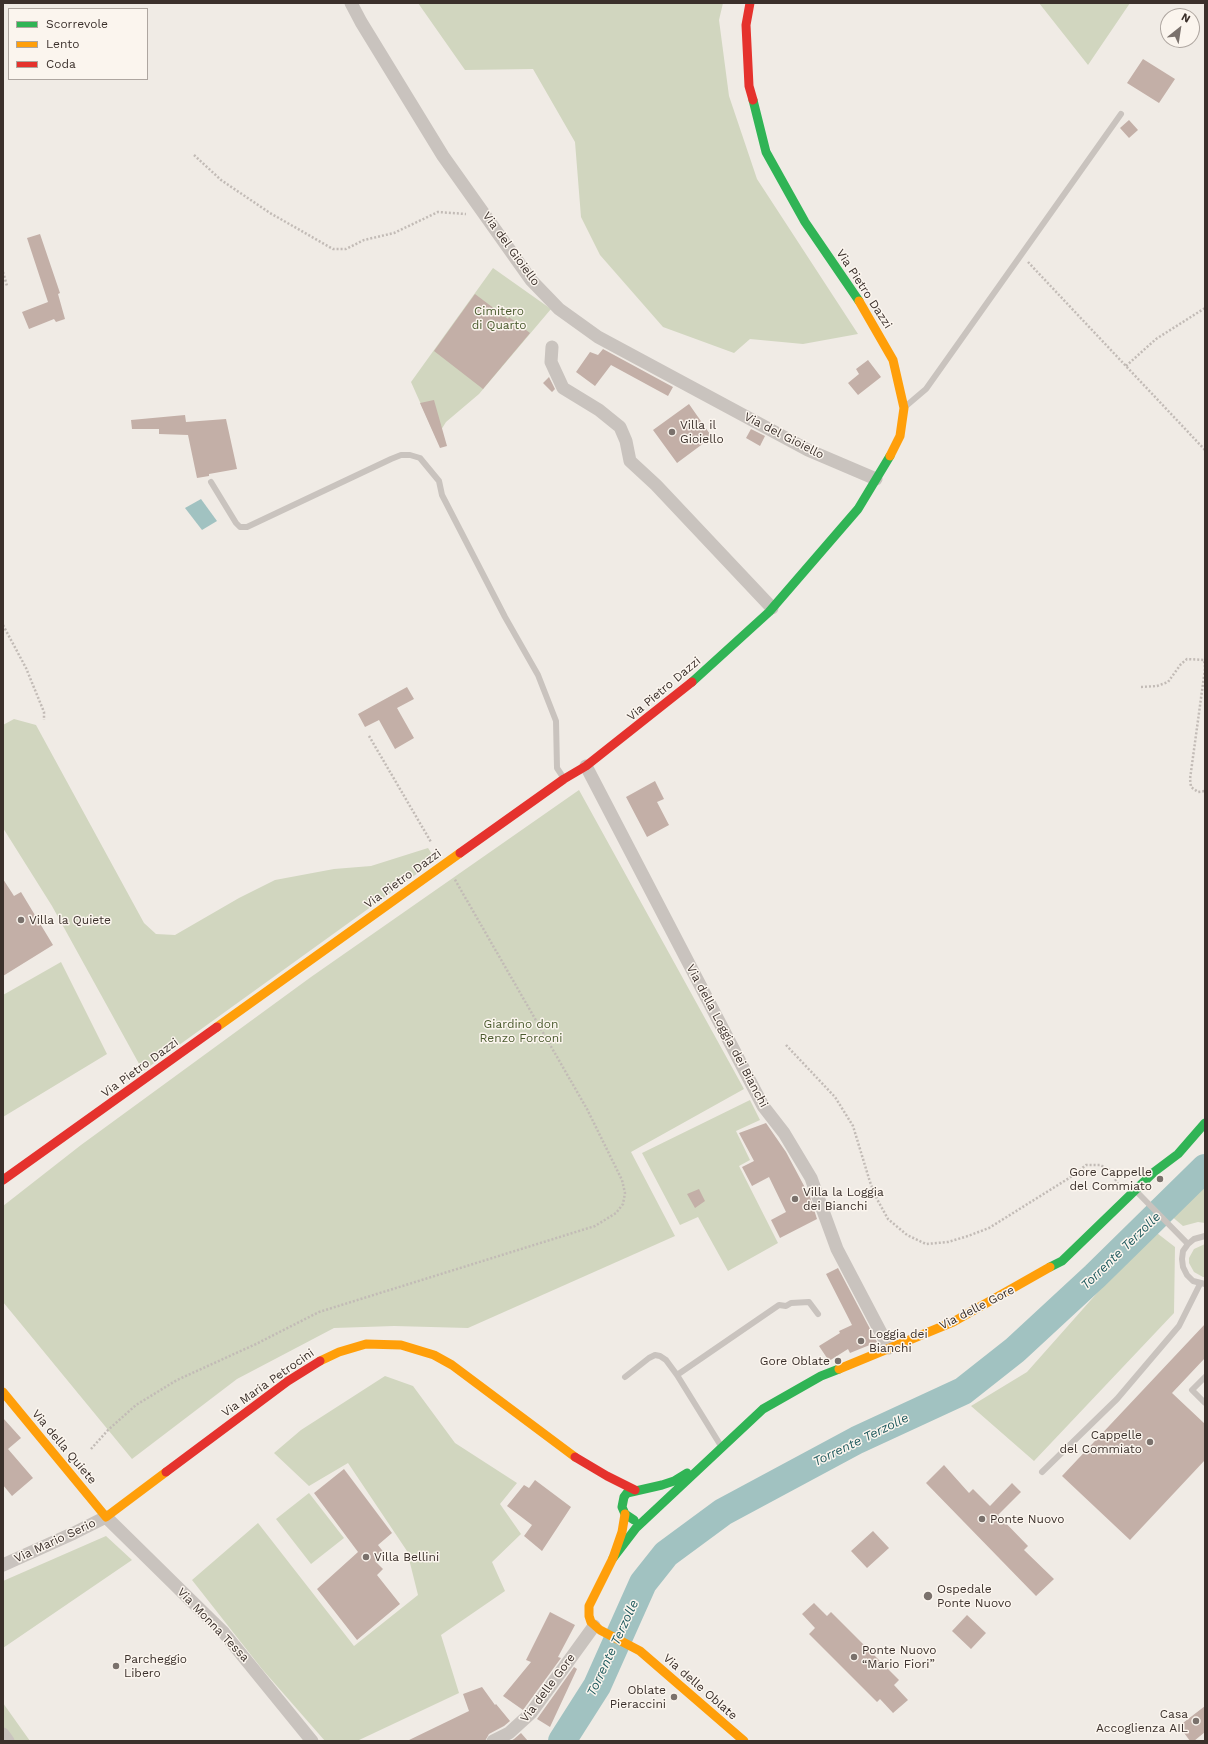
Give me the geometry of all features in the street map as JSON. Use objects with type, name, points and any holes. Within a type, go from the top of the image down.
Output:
[{"type":"street","name":"Via del Gioiello","points":[[350,3],[443,156],[531,280],[559,309],[598,337],[808,450],[876,480]]},
{"type":"street","name":"Via Pietro Dazzi","points":[[3,1180],[564,779],[586,766],[680,693],[772,608],[858,509],[887,463],[900,436],[904,408],[893,360],[863,306],[805,222],[766,152],[749,86],[746,25],[750,3]]},
{"type":"street","points":[[552,347],[551,362],[564,388],[599,410],[620,428],[626,441],[630,461],[661,490],[772,608]]},
{"type":"street","name":"Via della Loggia dei Bianchi","points":[[586,766],[763,1106],[784,1133],[811,1178],[837,1249],[889,1348]]},
{"type":"street","name":"Via delle Gore","points":[[613,1558],[636,1528],[756,1414],[771,1403],[821,1376],[953,1322],[1062,1261],[1154,1172],[1178,1154],[1205,1122]]},
{"type":"street","name":"Via Maria Petrocini","points":[[106,1517],[302,1371],[339,1352],[366,1344],[401,1345],[434,1355],[452,1365],[578,1459],[607,1476],[637,1489]]},
{"type":"street","name":"Via della Quiete","points":[[3,1392],[106,1517]]},
{"type":"street","name":"Via Maria Petrocini","points":[[578,1459],[606,1486]]},
{"type":"street","name":"Via delle Gore","points":[[493,1741],[509,1733],[531,1713],[597,1628],[590,1620],[590,1606],[613,1558],[622,1532],[624,1497],[627,1493],[637,1489],[674,1481],[702,1466]]},
{"type":"street","points":[[613,1494],[623,1511],[632,1520],[637,1520],[648,1517],[653,1505],[651,1498],[637,1489]]},
{"type":"street","name":"Via Mario Serio","points":[[3,1565],[106,1517]]},
{"type":"street","name":"Via Monna Tessa","points":[[106,1517],[224,1633],[312,1741]]},
{"type":"street","name":"Via delle Oblate","points":[[597,1628],[640,1652],[744,1741]]},
{"type":"street","points":[[3,1734],[8,1741]]},
{"type":"lane","points":[[904,408],[926,389],[1121,114]]},
{"type":"lane","points":[[212,482],[236,523],[240,527],[247,528],[391,458],[401,455],[410,455],[420,458],[439,481],[442,495],[505,617],[538,675],[556,721],[557,768],[564,779]]},
{"type":"lane","points":[[1135,1190],[1188,1244]]},
{"type":"lane","points":[[1042,1472],[1117,1399],[1179,1326],[1203,1284],[1193,1281],[1183,1268],[1182,1255],[1188,1244],[1194,1239],[1205,1236]]},
{"type":"lane","points":[[677,1375],[779,1305],[786,1306],[791,1303],[809,1302],[818,1314]]},
{"type":"lane","points":[[625,1377],[655,1355],[666,1360],[722,1447]]},
{"type":"lane","points":[[1205,1377],[1192,1390],[1205,1403]]},
{"type":"path","points":[[194,155],[221,180],[270,213],[332,249],[346,248],[364,240],[394,233],[438,212],[460,212],[471,215],[479,206]]},
{"type":"path","points":[[1021,255],[1205,450]]},
{"type":"path","points":[[3,272],[7,286]]},
{"type":"path","points":[[1126,366],[1156,339],[1205,308]]},
{"type":"path","points":[[3,625],[26,668],[44,712],[44,720]]},
{"type":"path","points":[[1141,687],[1157,686],[1168,682],[1181,664],[1187,659],[1204,660],[1205,668],[1190,787],[1198,792],[1205,791]]},
{"type":"path","points":[[369,736],[431,842]]},
{"type":"path","points":[[91,1450],[108,1430],[136,1405],[170,1384],[319,1312],[595,1226],[616,1213],[623,1204],[625,1193],[622,1180],[587,1110],[458,885],[444,865]]},
{"type":"path","points":[[786,1045],[835,1097],[853,1126],[870,1182],[888,1219],[907,1235],[926,1244],[948,1242],[989,1228],[1074,1175],[1086,1165],[1100,1165],[1110,1170],[1127,1198]]},
{"type":"green space","points":[[418,3],[723,3],[719,20],[729,96],[757,179],[858,334],[803,344],[750,339],[734,353],[663,327],[600,255],[581,217],[575,142],[533,69],[465,70]]},
{"type":"green space","points":[[1039,3],[1130,3],[1088,65]]},
{"type":"green space","name":"Cimitero di Quarto","points":[[493,268],[551,309],[479,394],[446,422],[436,438],[411,382]]},
{"type":"green space","points":[[14,719],[36,725],[144,923],[156,934],[175,935],[239,898],[275,880],[334,869],[371,866],[428,848],[436,860],[143,1071],[52,906],[3,828],[3,725]]},
{"type":"green space","name":"Giardino don Renzo Forconi","points":[[579,790],[744,1089],[631,1152],[675,1236],[468,1328],[394,1326],[334,1328],[237,1379],[132,1459],[3,1302],[3,1206],[81,1145],[311,977]]},
{"type":"green space","points":[[61,962],[107,1054],[3,1117],[3,995]]},
{"type":"green space","points":[[750,1100],[760,1120],[736,1131],[750,1160],[739,1166],[778,1243],[728,1271],[698,1217],[680,1225],[642,1153]]},
{"type":"green space","points":[[1205,1181],[1205,1223],[1198,1222],[1183,1226],[1170,1215]]},
{"type":"green space","points":[[1153,1230],[1175,1247],[1174,1313],[1034,1461],[971,1406],[1027,1372]]},
{"type":"green space","points":[[1205,1244],[1205,1277],[1203,1277],[1194,1272],[1189,1263],[1189,1258],[1194,1249]]},
{"type":"green space","points":[[385,1376],[413,1386],[455,1443],[517,1483],[500,1504],[521,1534],[492,1562],[505,1591],[441,1635],[459,1693],[357,1741],[325,1741],[262,1669],[192,1580],[258,1523],[354,1646],[418,1595],[407,1551],[348,1463],[309,1486],[274,1453],[301,1430]]},
{"type":"green space","points":[[309,1493],[344,1538],[311,1564],[276,1519]]},
{"type":"green space","points":[[106,1536],[132,1560],[3,1648],[3,1581]]},
{"type":"green space","points":[[3,1703],[30,1741],[3,1741]]},
{"type":"water","points":[[201,499],[217,521],[202,530],[185,508]]},
{"type":"building","points":[[1143,59],[1175,79],[1159,103],[1127,83]]},
{"type":"building","points":[[1129,120],[1138,130],[1129,138],[1120,128]]},
{"type":"building","points":[[40,234],[60,293],[58,294],[65,319],[56,322],[54,319],[29,329],[22,312],[48,302],[27,238]]},
{"type":"building","points":[[475,294],[508,319],[509,317],[530,333],[483,389],[434,351]]},
{"type":"building","points":[[603,349],[673,387],[668,396],[611,365],[595,386],[576,372],[590,352],[598,355]]},
{"type":"building","points":[[868,360],[881,377],[858,395],[848,383],[859,374],[856,369]]},
{"type":"building","points":[[549,377],[555,389],[552,392],[543,383]]},
{"type":"building","points":[[434,400],[447,446],[440,448],[420,403]]},
{"type":"building","name":"Villa il Gioiello","points":[[689,404],[712,437],[677,463],[653,430]]},
{"type":"building","points":[[185,415],[186,422],[226,419],[237,469],[209,474],[209,476],[197,478],[188,435],[159,434],[159,429],[132,429],[131,420]]},
{"type":"building","points":[[751,429],[765,436],[760,446],[746,438]]},
{"type":"building","points":[[407,687],[414,699],[397,708],[414,738],[395,749],[379,720],[365,727],[358,714]]},
{"type":"building","points":[[655,781],[664,799],[657,802],[669,825],[647,837],[626,797]]},
{"type":"building","name":"Villa la Quiete","points":[[3,879],[14,896],[21,892],[53,945],[3,976]]},
{"type":"building","name":"Villa la Loggia dei Bianchi","points":[[766,1123],[786,1152],[810,1197],[817,1219],[780,1238],[771,1220],[786,1212],[769,1177],[752,1186],[742,1167],[754,1161],[739,1133]]},
{"type":"building","points":[[699,1189],[705,1201],[695,1208],[687,1194]]},
{"type":"building","points":[[838,1268],[877,1342],[850,1353],[848,1349],[829,1361],[819,1346],[840,1333],[839,1331],[852,1325],[826,1274]]},
{"type":"building","name":"Cappelle del Commiato","points":[[1205,1324],[1205,1358],[1172,1393],[1205,1424],[1205,1460],[1130,1540],[1062,1476]]},
{"type":"building","points":[[3,1418],[21,1438],[8,1449],[33,1478],[12,1496],[3,1485]]},
{"type":"building","name":"Ponte Nuovo","points":[[944,1465],[969,1493],[973,1489],[990,1506],[1012,1483],[1021,1492],[998,1515],[1028,1546],[1024,1550],[1054,1579],[1036,1596],[926,1483]]},
{"type":"building","name":"Villa Bellini","points":[[344,1469],[392,1533],[378,1545],[385,1554],[375,1561],[383,1569],[377,1575],[400,1604],[357,1640],[317,1589],[358,1552],[314,1493]]},
{"type":"building","points":[[535,1480],[571,1507],[542,1551],[524,1536],[532,1525],[507,1506],[524,1485],[529,1488]]},
{"type":"building","points":[[873,1531],[889,1548],[867,1568],[851,1551]]},
{"type":"building","name":"Ponte Nuovo “Mario Fiori”","points":[[814,1603],[827,1616],[831,1612],[899,1680],[894,1685],[908,1700],[893,1713],[880,1699],[877,1702],[809,1634],[815,1628],[802,1614]]},
{"type":"building","points":[[550,1612],[575,1625],[558,1657],[561,1658],[523,1710],[503,1696],[531,1662],[526,1660]]},
{"type":"building","points":[[967,1615],[986,1633],[971,1649],[952,1631]]},
{"type":"building","points":[[574,1667],[577,1669],[550,1727],[537,1719]]},
{"type":"building","points":[[482,1687],[495,1705],[496,1704],[510,1721],[489,1734],[485,1741],[407,1741],[469,1711],[463,1694]]},
{"type":"building","name":"Casa Accoglienza AIL","points":[[1205,1706],[1205,1732],[1194,1741],[1190,1741],[1179,1726]]},
{"type":"building","points":[[521,1733],[528,1741],[511,1741],[514,1739]]},
{"type":"waterway","name":"Torrente Terzolle","points":[[562,1741],[597,1686],[643,1583],[666,1554],[723,1512],[857,1440],[963,1391],[1015,1350],[1095,1276],[1205,1168]]},
{"type":"traffic: fast","points":[[753,100],[766,152],[805,222],[859,301]]},
{"type":"traffic: fast","points":[[692,682],[769,612],[858,509],[890,456]]},
{"type":"traffic: fast","points":[[1050,1267],[1062,1261],[1154,1172],[1178,1154],[1205,1123]]},
{"type":"traffic: fast","points":[[613,1558],[636,1528],[763,1409],[821,1376],[839,1369]]},
{"type":"traffic: fast","points":[[634,1520],[625,1514],[622,1507],[624,1497],[627,1493],[662,1485],[674,1481],[687,1473]]},
{"type":"traffic: slow","points":[[859,301],[893,360],[904,408],[900,436],[890,456]]},
{"type":"traffic: slow","points":[[217,1027],[460,853]]},
{"type":"traffic: slow","points":[[839,1369],[953,1322],[1050,1267]]},
{"type":"traffic: slow","points":[[320,1361],[339,1352],[366,1344],[401,1345],[434,1355],[452,1365],[575,1457]]},
{"type":"traffic: slow","points":[[3,1392],[106,1517],[166,1472]]},
{"type":"traffic: slow","points":[[625,1514],[622,1532],[613,1558],[589,1606],[589,1616],[591,1622],[600,1630],[640,1651],[744,1741]]},
{"type":"traffic: jam","points":[[750,3],[746,25],[749,86],[753,100]]},
{"type":"traffic: jam","points":[[460,853],[564,779],[586,766],[692,682]]},
{"type":"traffic: jam","points":[[3,1180],[217,1027]]},
{"type":"traffic: jam","points":[[166,1472],[288,1381],[320,1361]]},
{"type":"traffic: jam","points":[[575,1457],[607,1476],[635,1490]]},
{"type":"place","name":"Villa il Gioiello","points":[[672,432]]},
{"type":"place","name":"Villa la Quiete","points":[[21,920]]},
{"type":"place","name":"Gore Cappelle del Commiato","points":[[1160,1179]]},
{"type":"place","name":"Villa la Loggia dei Bianchi","points":[[795,1199]]},
{"type":"place","name":"Loggia dei Bianchi","points":[[861,1341]]},
{"type":"place","name":"Gore Oblate","points":[[838,1361]]},
{"type":"place","name":"Cappelle del Commiato","points":[[1150,1442]]},
{"type":"place","name":"Ponte Nuovo","points":[[982,1519]]},
{"type":"place","name":"Villa Bellini","points":[[366,1557]]},
{"type":"place","name":"Ospedale Ponte Nuovo","points":[[928,1596]]},
{"type":"place","name":"Ponte Nuovo “Mario Fiori”","points":[[854,1657]]},
{"type":"place","name":"Parcheggio Libero","points":[[116,1666]]},
{"type":"place","name":"Oblate Pieraccini","points":[[674,1697]]},
{"type":"place","name":"Casa Accoglienza AIL","points":[[1196,1721]]}]
